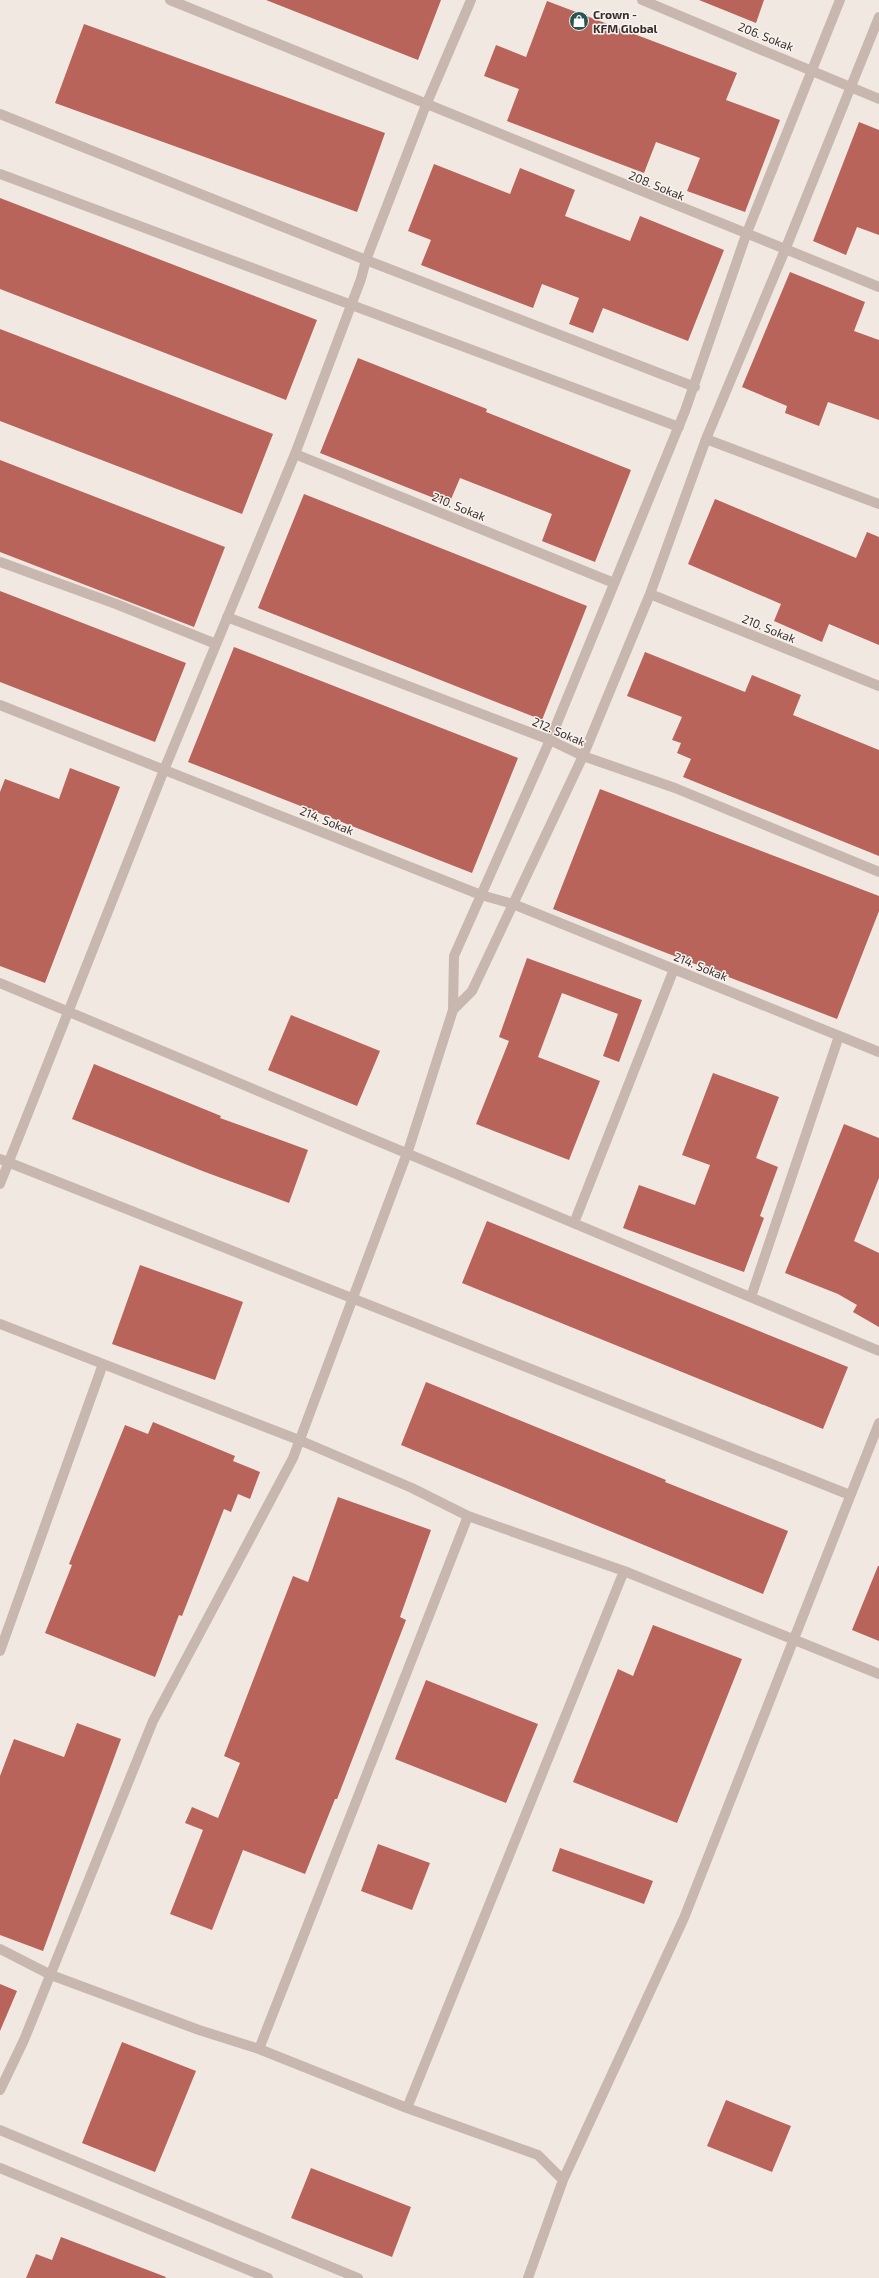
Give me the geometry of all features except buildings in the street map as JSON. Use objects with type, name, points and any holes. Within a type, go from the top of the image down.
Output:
[{"type":"street","name":"208. Sokak","points":[[170,0],[746,235],[879,287]]},
{"type":"street","points":[[0,1184],[4,1161],[69,1011],[164,770],[295,454],[366,260],[426,105],[471,0]]},
{"type":"street","name":"206. Sokak","points":[[642,0],[813,69],[851,88],[879,98]]},
{"type":"street","points":[[0,2090],[24,2040],[153,1721],[293,1458],[407,1153],[453,1010],[454,956],[550,740],[679,427],[695,387],[746,235],[840,0]]},
{"type":"street","points":[[453,1010],[472,991],[583,756],[650,594],[706,440],[879,17]]},
{"type":"street","points":[[0,114],[366,260],[695,387]]},
{"type":"street","points":[[0,174],[679,427]]},
{"type":"street","points":[[706,440],[879,504]]},
{"type":"street","name":"210. Sokak","points":[[295,454],[614,582]]},
{"type":"street","points":[[0,562],[116,604],[216,644]]},
{"type":"street","name":"210. Sokak","points":[[650,594],[879,686]]},
{"type":"street","name":"212. Sokak","points":[[227,617],[550,740],[583,756],[675,788],[879,872]]},
{"type":"street","name":"214. Sokak","points":[[0,705],[481,896],[513,904],[879,1052]]},
{"type":"street","points":[[574,1223],[674,969]]},
{"type":"street","points":[[0,983],[879,1351]]},
{"type":"street","points":[[751,1298],[839,1036]]},
{"type":"street","points":[[4,1161],[850,1495]]},
{"type":"street","points":[[0,1324],[299,1440],[412,1488],[468,1516],[624,1571],[879,1674]]},
{"type":"street","points":[[0,1652],[103,1364]]},
{"type":"street","points":[[528,2278],[563,2180],[684,1918],[879,1423]]},
{"type":"street","points":[[259,2049],[468,1516]]},
{"type":"street","points":[[407,2108],[624,1571]]},
{"type":"street","points":[[0,1949],[50,1975],[199,2030],[259,2049],[407,2108],[538,2155],[563,2180]]},
{"type":"street","points":[[0,2130],[358,2278]]},
{"type":"street","points":[[0,2168],[268,2278]]},
{"type":"place","name":"Crown - KFM Global","points":[[579,21]]}]
